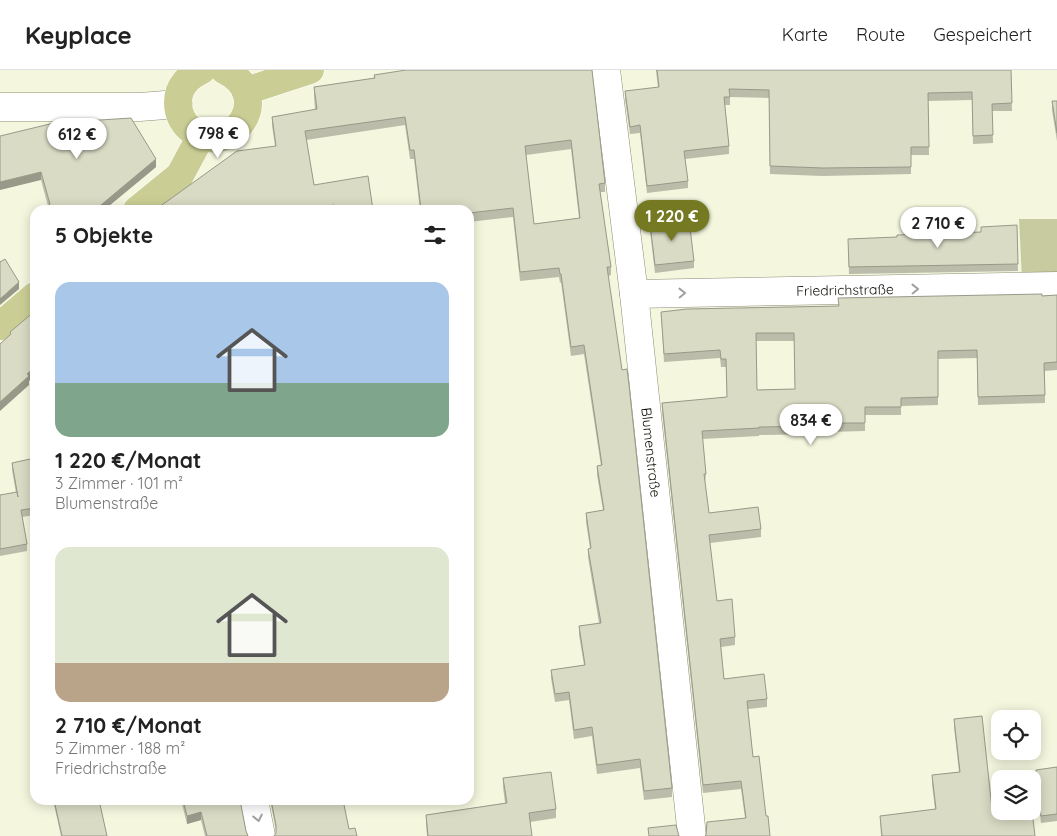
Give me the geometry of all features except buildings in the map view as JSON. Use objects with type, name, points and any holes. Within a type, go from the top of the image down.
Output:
[{"type":"main road","points":[[206,70],[233,75],[241,82],[246,91],[248,102],[246,114],[241,124],[233,132],[223,137],[201,136],[191,131],[184,123],[180,114],[178,104],[182,86],[187,79],[206,70]]},
{"type":"main road","points":[[246,91],[310,70]]},
{"type":"main road","points":[[143,205],[180,175],[201,136]]},
{"type":"main road","points":[[0,326],[30,300]]},
{"type":"street","name":"Blumenstraße","points":[[606,70],[634,294],[692,836]]},
{"type":"street","points":[[0,107],[140,107],[178,104]]},
{"type":"street","name":"Friedrichstraße","points":[[634,294],[1057,286]]},
{"type":"street","points":[[255,805],[261,836]]},
{"type":"green space","points":[[1019,219],[1057,219],[1057,278],[1022,279]]}]
